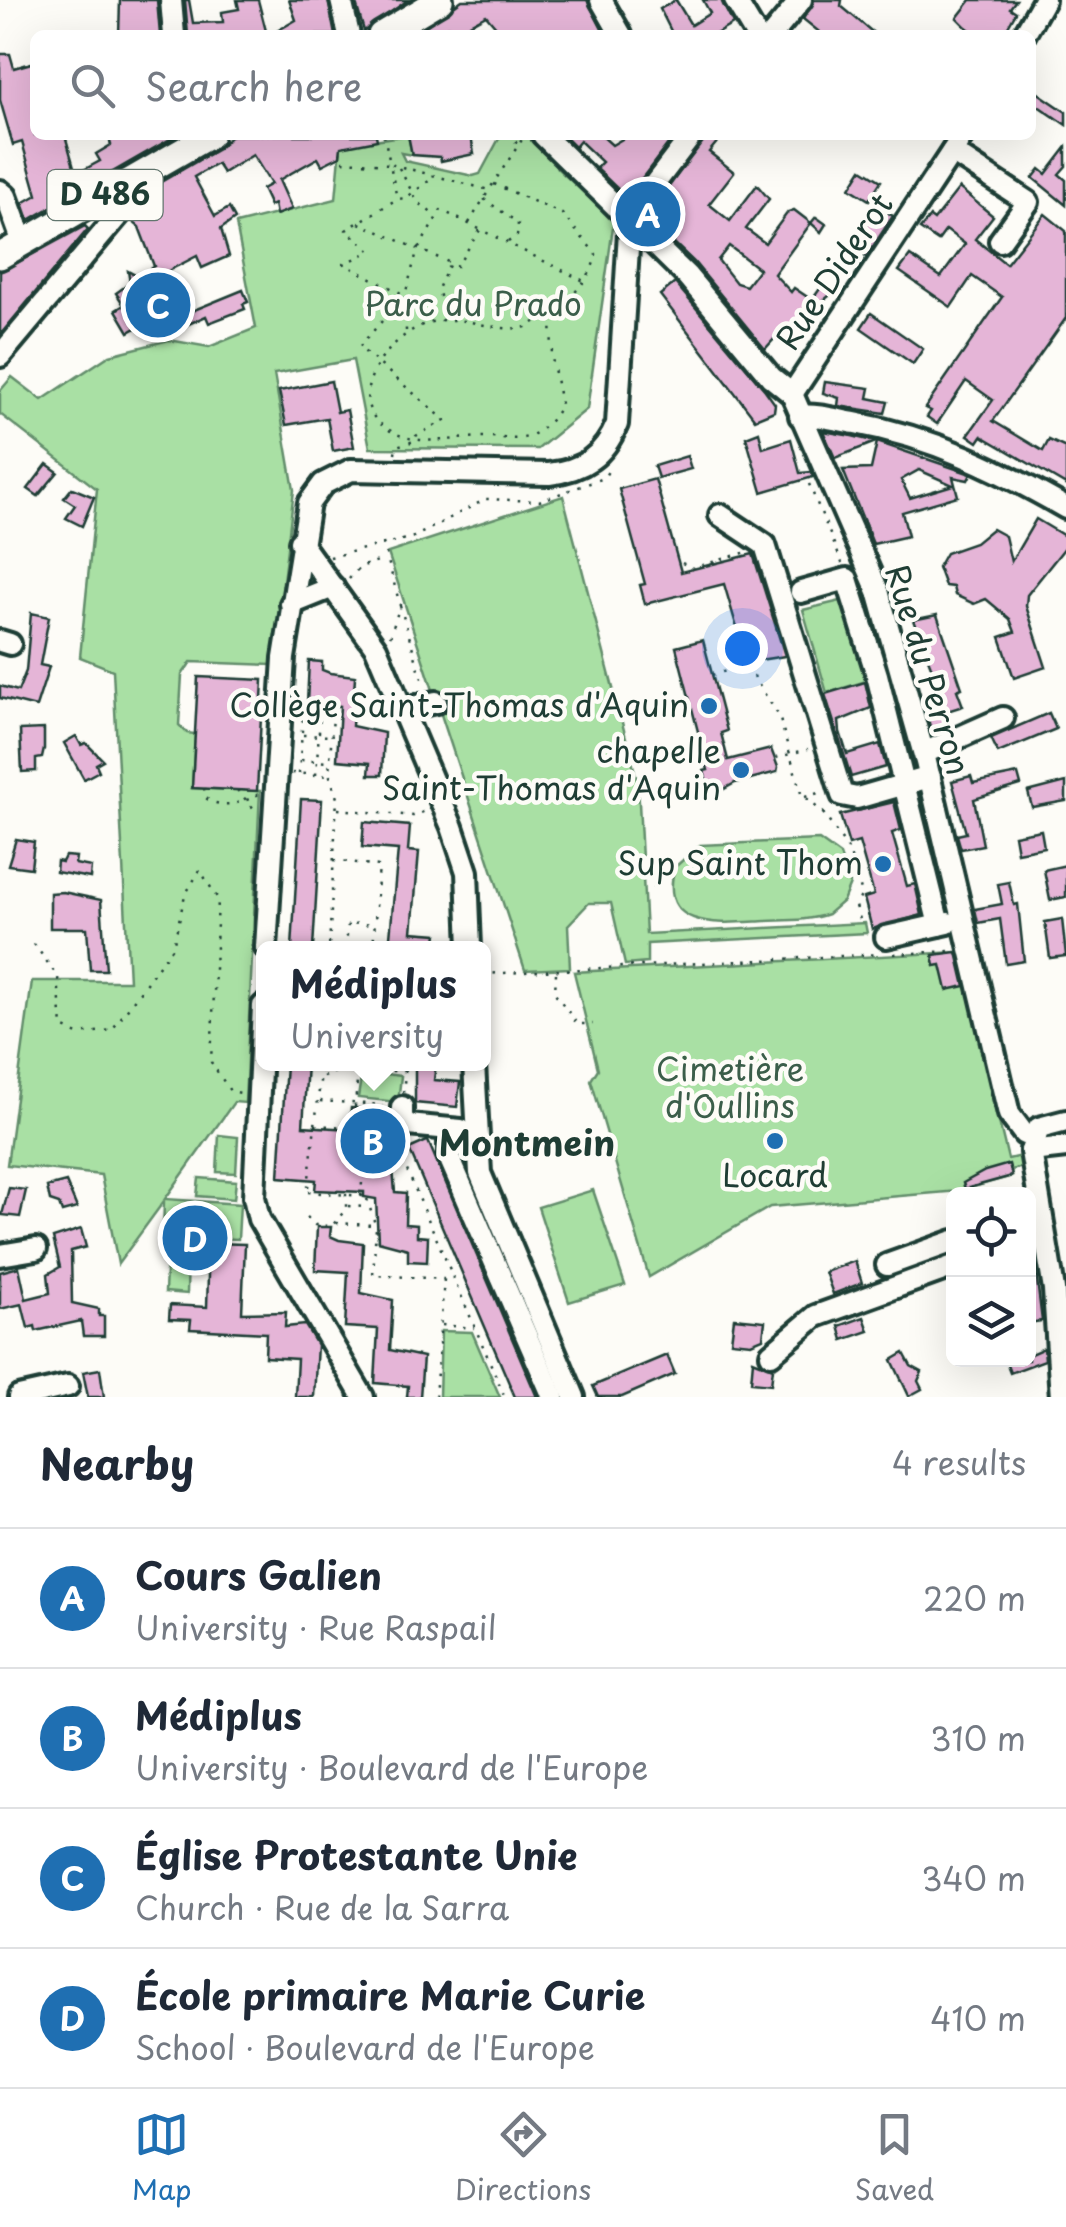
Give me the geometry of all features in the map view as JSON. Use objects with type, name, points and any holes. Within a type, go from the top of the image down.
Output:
[{"type":"main road","points":[[389,30],[440,0]]},
{"type":"main road","name":"D 486","points":[[11,250],[151,168],[185,142]]},
{"type":"street","points":[[172,0],[174,30]]},
{"type":"street","points":[[340,0],[348,30]]},
{"type":"street","points":[[601,0],[618,30]]},
{"type":"street","points":[[735,0],[767,30]]},
{"type":"street","points":[[775,30],[802,0]]},
{"type":"street","points":[[1027,30],[1044,0]]},
{"type":"street","name":"Rue du Perron","points":[[532,140],[630,216],[688,276],[771,377],[792,394],[878,590],[930,776],[1009,1114],[1032,1143],[1034,1187]]},
{"type":"street","points":[[266,941],[291,604],[309,503],[329,479],[351,470],[549,474],[572,470],[601,454],[617,424],[630,216],[685,140]]},
{"type":"street","points":[[958,144],[1028,202],[1000,242]]},
{"type":"street","name":"Rue Diderot","points":[[792,394],[958,144]]},
{"type":"street","points":[[0,356],[146,181],[151,168]]},
{"type":"street","points":[[3,194],[11,250]]},
{"type":"street","points":[[627,263],[637,248],[654,243]]},
{"type":"street","points":[[800,416],[884,428],[942,446],[996,467],[1066,508]]},
{"type":"street","points":[[720,516],[766,547],[792,595],[824,745],[840,790],[848,798],[930,776]]},
{"type":"street","points":[[300,542],[339,587],[376,650],[402,709],[467,872],[470,941]]},
{"type":"street","points":[[792,595],[846,579],[874,662],[939,925]]},
{"type":"street","points":[[291,604],[339,587]]},
{"type":"street","points":[[402,709],[433,703]]},
{"type":"street","points":[[924,753],[1003,718]]},
{"type":"street","points":[[886,936],[964,919]]},
{"type":"street","points":[[259,1071],[254,1197],[268,1215],[290,1265],[350,1365],[363,1397]]},
{"type":"street","points":[[473,1071],[469,1131],[485,1189],[562,1393]]},
{"type":"street","points":[[402,1107],[404,1123],[469,1131]]},
{"type":"street","points":[[1065,1120],[1066,1145],[1032,1143],[1045,1124],[1065,1120]]},
{"type":"street","points":[[469,1131],[450,1140],[448,1156],[562,1393]]},
{"type":"street","name":"Rue du Perron","points":[[1036,1220],[1060,1340],[1062,1397]]},
{"type":"street","points":[[888,1265],[946,1244]]},
{"type":"street","points":[[0,1255],[36,1249]]},
{"type":"street","points":[[771,1354],[805,1321],[946,1269]]},
{"type":"street","points":[[20,1397],[68,1386]]},
{"type":"path","points":[[385,140],[398,199]]},
{"type":"path","points":[[513,140],[518,144]]},
{"type":"path","points":[[468,224],[522,140]]},
{"type":"path","points":[[343,160],[390,164],[489,190]]},
{"type":"path","points":[[398,166],[413,193],[436,217]]},
{"type":"path","points":[[406,295],[344,264],[347,258],[371,251],[346,230],[434,177]]},
{"type":"path","points":[[494,184],[562,214],[580,231],[596,254],[586,282],[552,310],[518,329],[447,319],[406,332],[377,362],[370,386],[374,414],[389,431],[416,438],[516,440],[545,426],[558,410],[561,396],[552,358],[552,310]]},
{"type":"path","points":[[484,199],[518,223],[518,236],[508,242]]},
{"type":"path","points":[[406,332],[406,295],[418,250],[441,210],[586,282]]},
{"type":"path","points":[[357,222],[460,264],[480,230]]},
{"type":"path","points":[[447,319],[438,290],[450,263]]},
{"type":"path","points":[[394,469],[396,446],[445,420],[359,345],[406,295]]},
{"type":"path","points":[[316,564],[383,542],[414,538],[486,499],[538,501],[604,478],[612,469],[609,462]]},
{"type":"path","points":[[809,484],[846,579]]},
{"type":"path","points":[[383,542],[433,703]]},
{"type":"path","points":[[682,563],[692,568],[766,547]]},
{"type":"path","points":[[339,587],[351,574],[386,558]]},
{"type":"path","points":[[376,650],[388,643],[400,605]]},
{"type":"path","points":[[712,675],[751,664],[755,679],[779,716],[800,793],[832,821],[836,838],[849,851],[862,894],[856,906],[861,924]]},
{"type":"path","points":[[299,774],[303,714]]},
{"type":"path","points":[[280,723],[303,714],[332,716],[329,762],[336,808],[329,941]]},
{"type":"path","points":[[316,776],[320,716]]},
{"type":"path","points":[[280,723],[302,735],[331,736]]},
{"type":"path","points":[[776,758],[824,745]]},
{"type":"path","points":[[204,788],[212,803],[245,802],[300,760],[329,762]]},
{"type":"path","points":[[280,775],[330,776]]},
{"type":"path","points":[[237,790],[259,814],[274,816]]},
{"type":"path","points":[[336,808],[412,816],[442,804]]},
{"type":"path","points":[[823,814],[828,809]]},
{"type":"path","points":[[334,860],[379,866],[373,941]]},
{"type":"path","points":[[34,944],[58,978],[62,1027],[78,1034],[112,1030],[173,946],[185,895],[200,870],[218,899],[211,1062],[230,1091],[258,1096]]},
{"type":"path","points":[[652,886],[661,886]]},
{"type":"path","points":[[347,941],[348,923],[374,925]]},
{"type":"path","points":[[491,974],[972,950]]},
{"type":"path","points":[[556,972],[556,993],[566,1009],[581,1028],[593,1024]]},
{"type":"path","points":[[322,1071],[320,1101],[312,1125],[308,1190],[361,1196]]},
{"type":"path","points":[[322,1076],[339,1071]]},
{"type":"path","points":[[355,1105],[359,1071]]},
{"type":"path","points":[[320,1101],[402,1107],[405,1071],[380,1071]]},
{"type":"path","points":[[312,1125],[348,1128]]},
{"type":"path","points":[[429,1127],[409,1138],[400,1153],[505,1397]]},
{"type":"path","points":[[355,1206],[361,1196],[363,1168]]},
{"type":"path","points":[[334,1223],[348,1206],[347,1194]]},
{"type":"path","points":[[361,1196],[375,1225],[373,1275],[454,1278]]},
{"type":"path","points":[[348,1206],[366,1207]]},
{"type":"path","points":[[306,1218],[315,1225],[375,1225]]},
{"type":"path","points":[[435,1397],[444,1278]]},
{"type":"path","points":[[438,1325],[475,1328]]},
{"type":"green space","name":"Parc du Prado","points":[[409,140],[412,155],[401,153],[405,161],[473,176],[480,174],[498,140],[538,140],[551,152],[557,168],[614,220],[587,409],[538,449],[370,448],[353,360],[274,374],[294,490],[273,665],[191,662],[182,675],[179,725],[187,733],[195,734],[192,788],[260,791],[245,1103],[234,1102],[165,1199],[240,1204],[238,1239],[163,1236],[164,1201],[118,1264],[101,1175],[7,1165],[32,981],[129,981],[113,670],[80,657],[97,489],[0,414],[0,391],[12,377],[42,400],[110,355],[169,340],[209,347],[256,328],[236,224],[336,199],[341,145]]},
{"type":"green space","points":[[563,496],[638,784],[646,934],[865,923],[867,933],[647,944],[647,963],[625,965],[611,903],[589,903],[568,925],[570,968],[525,970],[388,553]]},
{"type":"green space","points":[[849,599],[873,679],[827,693],[803,610]]},
{"type":"green space","points":[[819,840],[840,855],[850,884],[843,901],[828,914],[797,920],[714,922],[685,914],[675,904],[675,867],[700,845]]},
{"type":"green space","name":"Cimetière d'Oullins","points":[[958,952],[1008,1159],[1021,1156],[1023,1167],[1011,1170],[1012,1176],[973,1187],[946,1187],[946,1192],[770,1207],[649,1277],[591,1080],[598,1069],[574,972]]},
{"type":"green space","points":[[362,1071],[401,1076],[398,1102],[358,1098]]},
{"type":"green space","points":[[219,1135],[238,1137],[236,1173],[217,1172]]},
{"type":"green space","points":[[199,1178],[236,1181],[234,1199],[197,1196]]},
{"type":"green space","points":[[593,1190],[625,1285],[569,1302],[538,1207]]},
{"type":"green space","points":[[167,1250],[188,1251],[187,1294],[165,1292]]},
{"type":"green space","points":[[441,1331],[472,1332],[500,1397],[439,1397]]},
{"type":"building","points":[[120,0],[157,0],[160,30],[119,30]]},
{"type":"building","points":[[185,0],[189,0],[193,23],[223,22],[222,12],[239,9],[237,0],[258,0],[266,30],[188,30]]},
{"type":"building","points":[[289,0],[328,0],[334,30],[279,30],[296,20]]},
{"type":"building","points":[[355,0],[408,0],[365,30]]},
{"type":"building","points":[[462,0],[587,0],[602,30],[499,30],[486,15],[464,27],[420,30]]},
{"type":"building","points":[[676,0],[691,25],[710,13],[703,0],[721,0],[733,24],[723,30],[670,30],[660,9]]},
{"type":"building","points":[[814,0],[842,0],[841,6],[870,30],[817,30],[803,19]]},
{"type":"building","points":[[971,0],[1016,0],[1010,8],[1016,12],[1006,30],[970,30],[957,18]]},
{"type":"building","points":[[0,54],[10,54],[14,68],[30,63],[30,140],[66,140],[76,174],[100,161],[96,154],[111,145],[110,140],[168,140],[29,220],[23,203],[37,195],[22,142],[13,145],[0,100]]},
{"type":"building","points":[[1036,91],[1066,112],[1066,125],[1036,104]]},
{"type":"building","points":[[227,140],[377,140],[341,147],[340,156],[322,165],[318,158],[279,180],[292,209],[276,215],[274,204],[270,206],[262,189],[271,184],[253,155],[223,173],[217,164],[194,177],[215,216],[229,208],[235,219],[221,229],[229,256],[202,268],[197,256],[166,272],[180,303],[129,332],[116,310],[124,305],[116,293],[130,283],[128,271],[139,277],[154,266],[139,227],[132,221],[161,182]]},
{"type":"building","points":[[409,140],[472,140],[474,154],[441,161],[440,157],[412,155]]},
{"type":"building","points":[[568,140],[606,140],[612,145],[620,140],[671,140],[627,198],[596,168],[602,162],[580,141],[575,147]]},
{"type":"building","points":[[702,140],[719,140],[709,152],[734,172],[709,204],[730,221],[757,185],[769,199],[746,229],[765,243],[788,212],[794,210],[811,223],[774,274],[791,292],[794,288],[812,300],[824,283],[835,291],[789,329],[786,326],[765,349],[694,262],[647,217]],"holes":[[[729,246],[759,269],[746,286],[736,283],[718,260]]]},
{"type":"building","points":[[1066,148],[1066,166],[1059,174],[1066,180],[1066,205],[1033,178],[1040,169],[1046,174]]},
{"type":"building","points":[[862,169],[881,181],[869,200],[850,188]]},
{"type":"building","points":[[959,188],[993,216],[975,239],[1006,264],[1045,214],[1066,231],[1066,318],[993,421],[1043,451],[1049,440],[1066,448],[1066,485],[982,436],[978,442],[968,435],[993,400],[966,381],[937,424],[927,417],[931,411],[925,408],[1002,297],[972,276],[951,307],[899,271],[910,256],[941,277],[965,244],[946,230],[938,241],[920,229],[930,217],[934,220]]},
{"type":"building","points":[[881,208],[893,216],[866,257],[848,246]]},
{"type":"building","points":[[816,217],[826,224],[821,232],[811,223]]},
{"type":"building","points":[[85,226],[88,229],[0,335],[0,272]]},
{"type":"building","points":[[675,283],[765,390],[775,404],[774,411],[755,419],[660,295]]},
{"type":"building","points":[[243,290],[248,302],[243,304],[245,309],[209,323],[206,316],[182,327],[177,317]]},
{"type":"building","points":[[871,313],[923,349],[913,364],[861,328]]},
{"type":"building","points":[[331,381],[337,412],[347,410],[354,447],[333,451],[327,418],[286,425],[279,391]]},
{"type":"building","points":[[825,382],[870,388],[868,398],[888,402],[885,413],[838,406],[839,398],[823,393]]},
{"type":"building","points":[[823,431],[852,436],[876,442],[835,458]]},
{"type":"building","points":[[759,432],[763,448],[791,439],[800,473],[811,472],[813,477],[762,492],[746,437]]},
{"type":"building","points":[[877,442],[971,474],[968,480],[953,477],[958,496],[902,512],[908,536],[873,544],[843,470],[871,469]],"holes":[[[919,470],[953,485],[910,498],[901,480]]]},
{"type":"building","points":[[687,456],[691,469],[658,478],[654,466]]},
{"type":"building","points":[[47,464],[58,472],[38,496],[28,489]]},
{"type":"building","points":[[655,479],[681,572],[753,554],[785,656],[747,662],[724,584],[645,604],[640,585],[645,584],[619,489]]},
{"type":"building","points":[[72,488],[94,497],[82,526],[66,518],[75,505],[64,498]]},
{"type":"building","points":[[1036,519],[1066,537],[1066,546],[1027,595],[1026,606],[1046,667],[1014,678],[1000,637],[1015,632],[1010,619],[986,599],[974,604],[955,595],[953,587],[945,586],[938,567],[946,553],[975,543],[992,529],[1005,536],[1011,562]]},
{"type":"building","points":[[31,613],[49,617],[40,665],[49,667],[36,707],[0,698],[0,686],[18,691],[26,671]]},
{"type":"building","points":[[937,615],[962,688],[957,690],[963,706],[947,711],[952,726],[932,734],[925,708],[945,702],[913,620]]},
{"type":"building","points":[[703,640],[727,731],[721,733],[728,760],[771,749],[778,767],[777,772],[735,783],[719,792],[713,785],[708,786],[704,771],[708,770],[676,647]]},
{"type":"building","points":[[309,661],[322,662],[322,670],[330,673],[355,676],[352,726],[384,733],[382,775],[369,775],[370,763],[337,760],[340,706],[307,704]]},
{"type":"building","points":[[198,677],[263,680],[257,791],[192,788]]},
{"type":"building","points":[[865,682],[871,708],[839,721],[840,732],[847,754],[880,744],[886,767],[851,777],[825,694]]},
{"type":"building","points":[[1049,713],[1056,729],[998,753],[991,738]]},
{"type":"building","points":[[44,729],[44,749],[42,758],[36,759],[36,771],[22,772],[20,730]]},
{"type":"building","points":[[76,736],[81,745],[86,743],[103,760],[96,764],[99,771],[84,779],[64,743]]},
{"type":"building","points":[[1018,774],[1021,785],[974,799],[983,845],[961,849],[957,835],[966,833],[952,781],[971,776],[973,783]]},
{"type":"building","points":[[1066,782],[1066,801],[1032,807],[1028,792]]},
{"type":"building","points":[[301,799],[322,800],[313,941],[292,941]]},
{"type":"building","name":"Sup Saint Thom","points":[[894,802],[901,830],[892,833],[907,886],[915,884],[922,915],[872,929],[864,898],[874,895],[859,842],[849,845],[840,815]]},
{"type":"building","points":[[364,822],[410,826],[408,851],[419,852],[412,932],[437,934],[436,941],[390,941],[398,850],[362,847]]},
{"type":"building","points":[[1041,830],[1044,847],[1017,852],[1014,835]]},
{"type":"building","points":[[16,839],[34,842],[31,868],[8,865]]},
{"type":"building","points":[[65,856],[76,857],[75,864],[91,867],[90,878],[56,872],[57,861],[62,862]]},
{"type":"building","points":[[1066,865],[1066,897],[1050,900],[1044,870]]},
{"type":"building","points":[[1009,882],[1014,905],[1018,904],[1024,961],[1006,964],[1000,919],[978,923],[975,909],[1002,904],[998,884]]},
{"type":"building","points":[[50,893],[101,900],[106,970],[90,970],[87,928],[50,928]]},
{"type":"building","points":[[1062,919],[1066,956],[1050,958],[1045,922]]},
{"type":"building","points":[[957,952],[965,986],[947,990],[941,965],[935,966],[933,955]]},
{"type":"building","points":[[286,1071],[307,1071],[303,1126],[349,1129],[351,1108],[388,1110],[395,1192],[406,1193],[405,1224],[417,1225],[417,1236],[428,1237],[427,1262],[408,1261],[408,1249],[378,1241],[376,1199],[364,1197],[364,1192],[315,1190],[316,1180],[279,1177]]},
{"type":"building","points":[[415,1071],[435,1071],[434,1080],[460,1082],[457,1107],[415,1103]]},
{"type":"building","points":[[428,1141],[537,1397],[515,1397],[409,1149]]},
{"type":"building","points":[[1009,1164],[1012,1176],[964,1187],[963,1183]]},
{"type":"building","points":[[66,1182],[77,1208],[62,1212],[59,1204],[50,1201],[47,1187]]},
{"type":"building","points":[[9,1188],[26,1190],[20,1217],[2,1215]]},
{"type":"building","points":[[317,1227],[331,1227],[330,1236],[339,1240],[363,1243],[361,1293],[393,1300],[390,1350],[423,1357],[420,1397],[407,1397],[408,1386],[375,1383],[378,1329],[345,1327],[348,1272],[315,1270]]},
{"type":"building","points":[[81,1229],[86,1247],[71,1251],[72,1303],[99,1309],[99,1316],[104,1316],[104,1336],[83,1336],[81,1321],[36,1331],[35,1326],[28,1328],[22,1304],[0,1309],[0,1272],[19,1267],[26,1299],[50,1293],[48,1274],[60,1267],[53,1238]]},
{"type":"building","points":[[209,1243],[245,1244],[242,1313],[286,1312],[285,1327],[305,1325],[317,1345],[314,1397],[295,1397],[297,1359],[265,1357],[266,1333],[190,1329],[191,1320],[169,1319],[170,1305],[207,1307]]},
{"type":"building","points":[[855,1261],[862,1283],[833,1294],[825,1272]]},
{"type":"building","points":[[1036,1272],[1042,1321],[1036,1322]]},
{"type":"building","points":[[864,1317],[869,1331],[843,1340],[839,1326]]},
{"type":"building","points":[[734,1318],[765,1321],[763,1338],[751,1343],[731,1341]]},
{"type":"building","points":[[1044,1348],[1045,1360],[1036,1363],[1036,1352]]},
{"type":"building","points":[[904,1353],[911,1366],[922,1372],[918,1381],[922,1389],[909,1396],[892,1360]]},
{"type":"building","points":[[667,1355],[675,1374],[622,1397],[598,1397],[593,1386]]},
{"type":"building","points":[[753,1360],[773,1368],[771,1384],[751,1382]]},
{"type":"building","points":[[100,1369],[104,1397],[88,1397],[83,1372]]},
{"type":"place","name":"Cours Galien","points":[[648,214]]},
{"type":"place","name":"Église Protestante Unie","points":[[158,305]]},
{"type":"place","name":"Collège Saint-Thomas d'Aquin","points":[[709,706]]},
{"type":"place","name":"chapelle Saint-Thomas d'Aquin","points":[[741,770]]},
{"type":"place","name":"Sup Saint Thom","points":[[883,864]]},
{"type":"place","name":"Médiplus","points":[[373,1141]]},
{"type":"place","name":"Locard","points":[[775,1141]]},
{"type":"place","name":"École primaire Marie Curie","points":[[195,1238]]},
{"type":"district","name":"Montmein","points":[[527,1144]]}]
